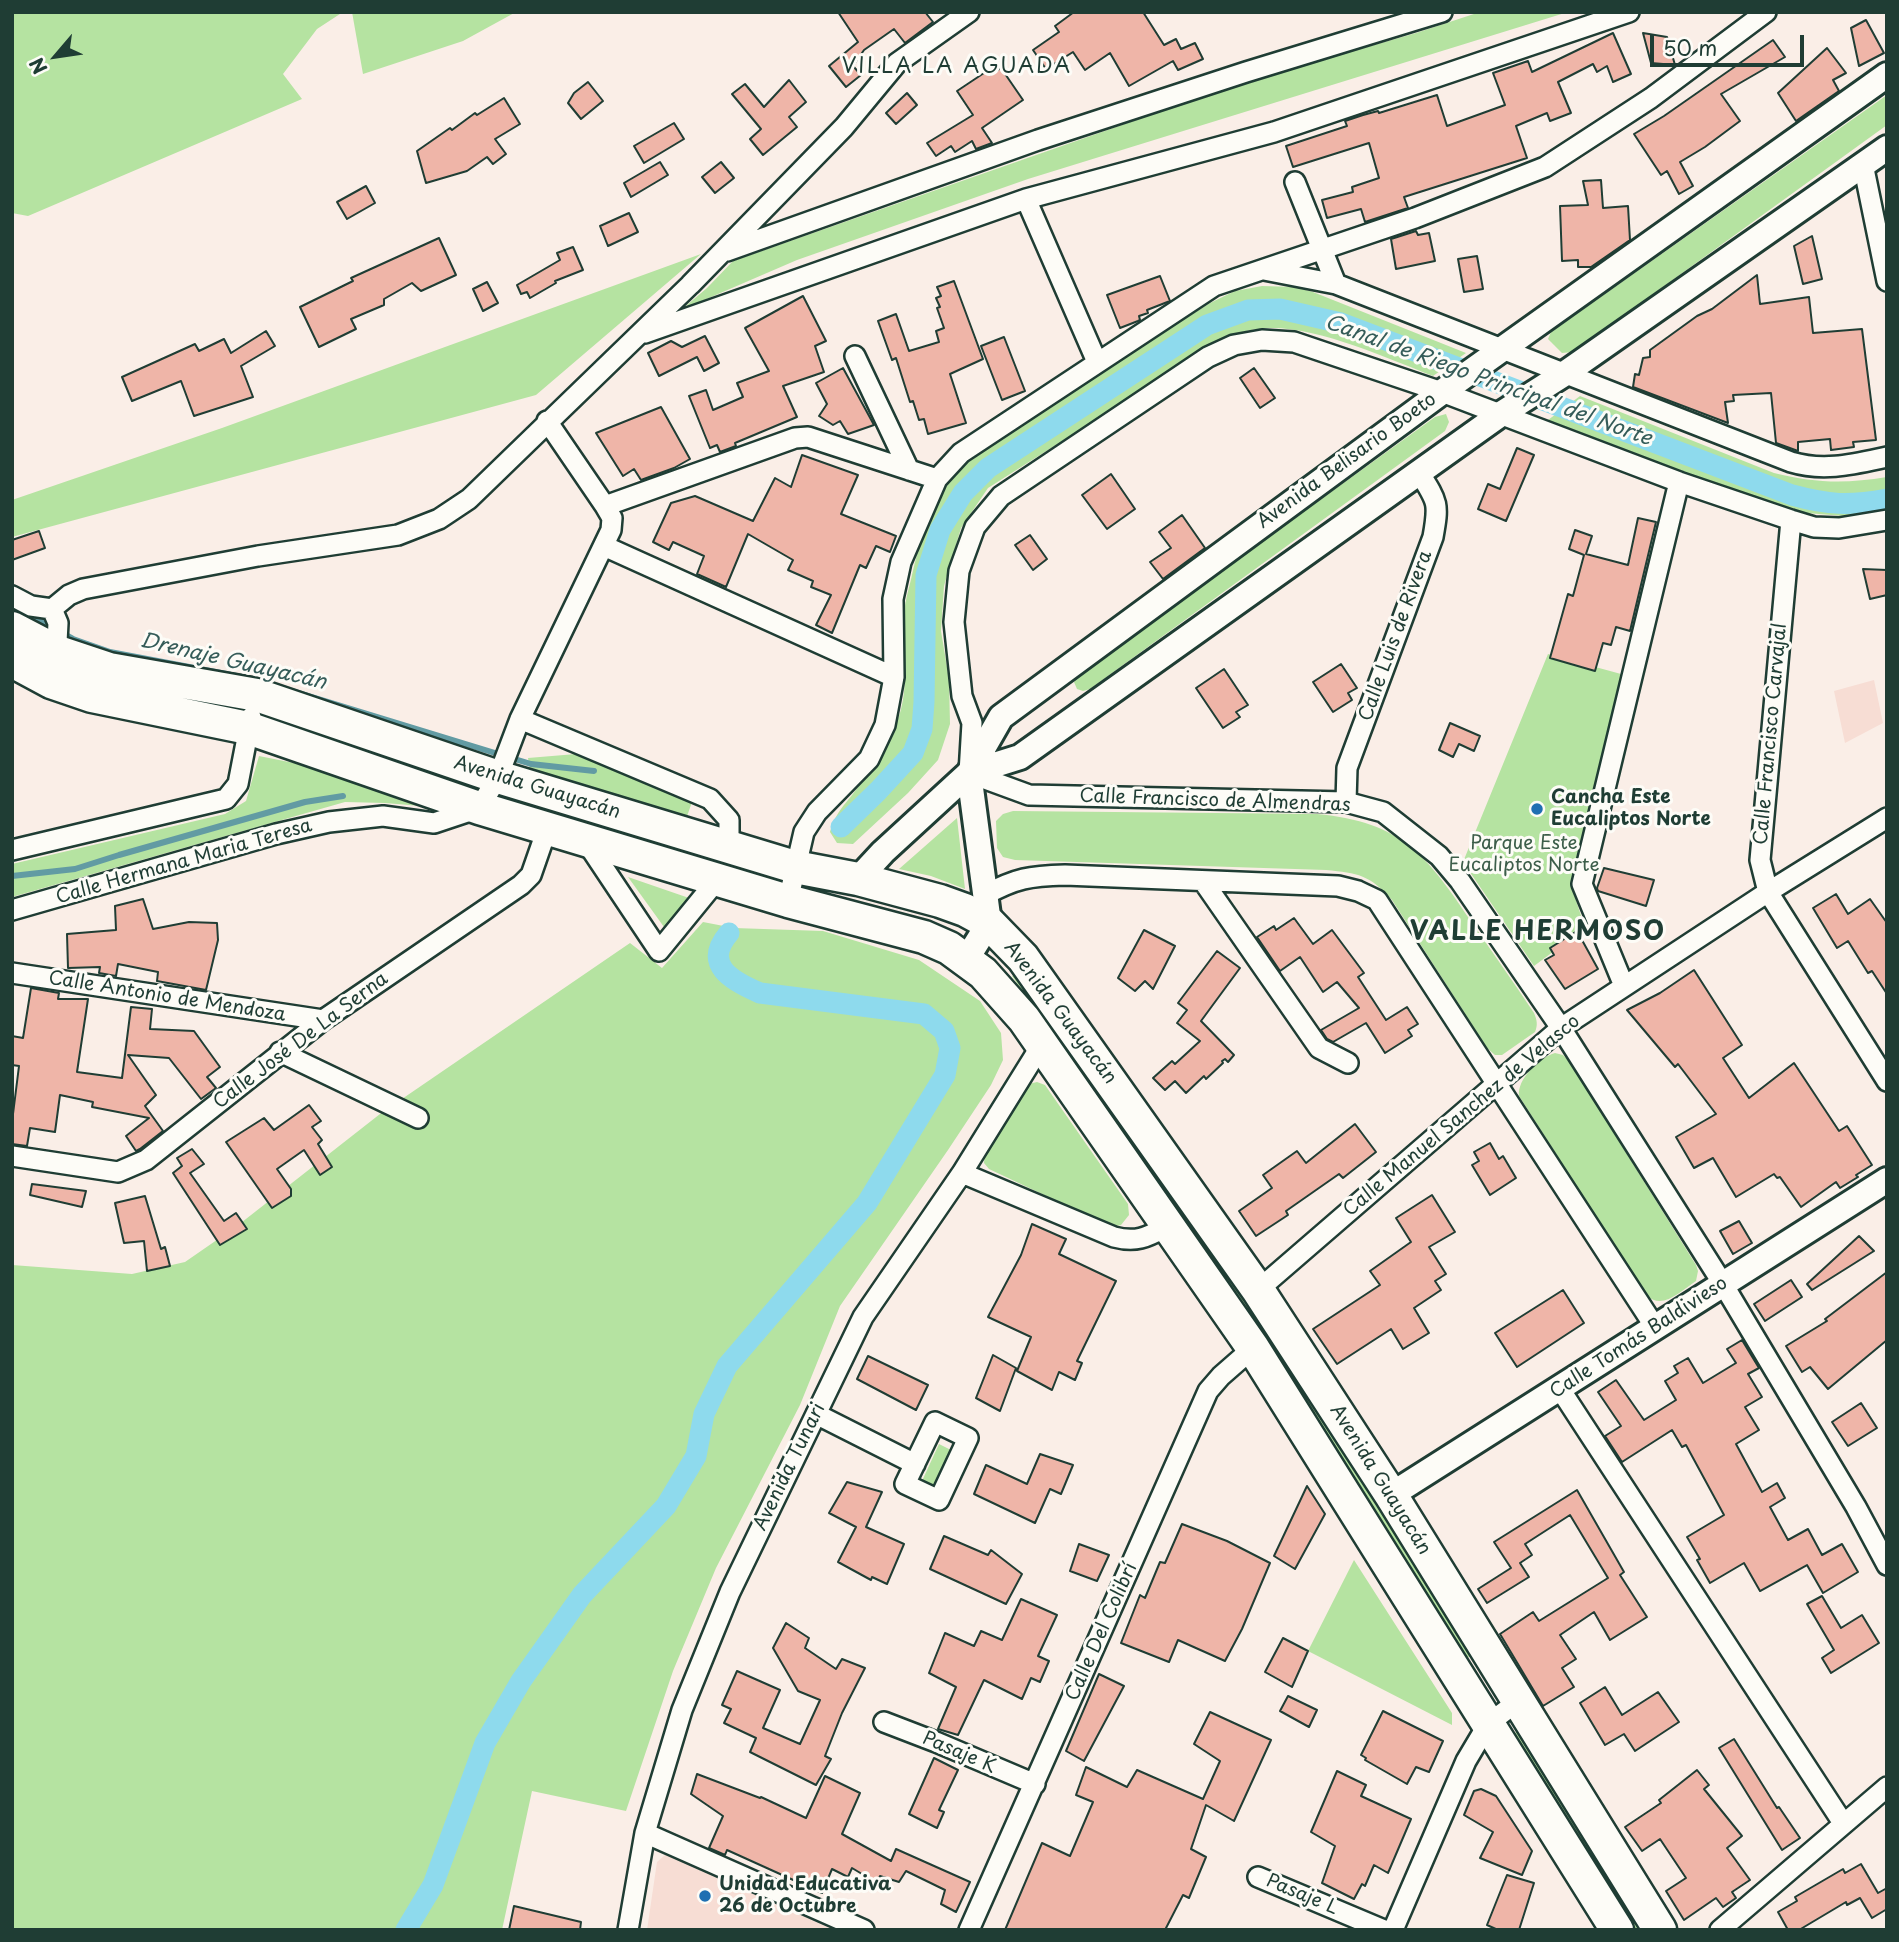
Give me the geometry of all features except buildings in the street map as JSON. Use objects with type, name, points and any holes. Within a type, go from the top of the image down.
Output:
[{"type":"main road","name":"Avenida Guayacán","points":[[12,628],[58,652],[109,669],[257,695],[498,777],[796,867],[858,879],[965,910],[987,909],[1258,1290],[1391,1495],[1660,1930]]},
{"type":"main road","name":"Avenida Guayacán","points":[[12,661],[51,682],[92,696],[248,728],[547,829],[788,901],[924,937],[949,948],[983,973],[1012,1003],[1042,1044],[1254,1348],[1617,1930]]},
{"type":"street","points":[[12,596],[31,606],[52,609],[69,595],[83,589],[258,556],[398,535],[439,519],[469,499],[719,254],[844,127],[897,62],[969,12]]},
{"type":"street","points":[[719,254],[1038,140],[1441,12]]},
{"type":"street","points":[[636,336],[1026,199],[1274,132],[1629,12]]},
{"type":"street","points":[[788,901],[804,832],[817,812],[869,759],[884,724],[894,677],[893,599],[901,562],[937,479],[961,453],[1214,286],[1415,218],[1545,167],[1651,98],[1766,12]]},
{"type":"street","name":"Avenida Belisario Boeto","points":[[858,879],[883,852],[969,773],[1001,716],[1449,387],[1887,75]]},
{"type":"street","name":"Avenida Belisario Boeto","points":[[969,773],[1020,757],[1508,409],[1557,378],[1887,148]]},
{"type":"street","points":[[1863,164],[1887,281]]},
{"type":"street","points":[[1295,182],[1336,284]]},
{"type":"street","points":[[1026,199],[1097,362]]},
{"type":"street","points":[[1263,270],[1336,284],[1494,355],[1810,468],[1833,468],[1887,457]]},
{"type":"street","points":[[987,909],[969,773],[972,723],[962,696],[954,622],[959,571],[975,527],[1001,496],[1208,358],[1234,345],[1262,340],[1294,342],[1449,387],[1508,409],[1679,482],[1814,527],[1839,528],[1887,520]]},
{"type":"street","points":[[855,356],[909,470]]},
{"type":"street","points":[[480,808],[498,777],[520,719],[611,530],[612,518],[606,506],[547,421]]},
{"type":"street","points":[[606,506],[795,438],[824,440],[937,479]]},
{"type":"street","name":"Calle Luis de Rivera","points":[[1346,802],[1347,768],[1433,537],[1438,510],[1435,497],[1420,474]]},
{"type":"street","points":[[1624,986],[1582,884],[1679,482]]},
{"type":"street","name":"Calle Francisco Carvajal","points":[[1791,520],[1760,860],[1768,892],[1887,1081]]},
{"type":"street","points":[[604,546],[894,677]]},
{"type":"street","points":[[51,682],[58,652],[58,623],[52,609]]},
{"type":"street","points":[[12,850],[226,799],[238,784],[257,695]]},
{"type":"street","points":[[520,719],[710,799],[729,820],[729,847]]},
{"type":"street","name":"Calle Francisco de Almendras","points":[[969,773],[1029,795],[1346,802],[1382,812],[1439,856],[1460,881],[1560,1028],[1723,1284],[1856,1507],[1887,1565]]},
{"type":"street","name":"Calle Hermana Maria Teresa","points":[[12,910],[276,834],[328,822],[383,816],[434,823],[480,808]]},
{"type":"street","name":"Calle Manuel Sanchez de Velasco","points":[[1258,1290],[1560,1028],[1887,818]]},
{"type":"street","name":"Calle José De La Serna","points":[[12,1156],[118,1172],[146,1160],[323,1020],[521,885],[531,875],[547,829]]},
{"type":"street","points":[[585,840],[659,951],[717,880]]},
{"type":"street","points":[[966,960],[987,909],[1012,880],[1034,876],[1338,886],[1377,900],[1655,1327]]},
{"type":"street","points":[[1203,881],[1320,1048],[1348,1063]]},
{"type":"street","name":"Calle Antonio de Mendoza","points":[[12,973],[323,1020]]},
{"type":"street","name":"Avenida Tunari","points":[[628,1930],[645,1833],[682,1710],[730,1592],[863,1317],[962,1173],[1042,1044]]},
{"type":"street","name":"Calle Antonio de Mendoza","points":[[280,1052],[418,1118]]},
{"type":"street","points":[[962,1173],[1129,1241],[1147,1238],[1168,1226]]},
{"type":"street","name":"Calle Tomás Baldivieso","points":[[1391,1495],[1887,1180]]},
{"type":"street","name":"Calle Del Colibrí","points":[[969,1930],[1208,1391],[1254,1348]]},
{"type":"street","points":[[1560,1389],[1843,1824]]},
{"type":"street","points":[[816,1414],[915,1464]]},
{"type":"street","points":[[1393,1930],[1466,1761],[1488,1724],[1517,1702]]},
{"type":"street","name":"Pasaje K","points":[[884,1722],[1035,1784]]},
{"type":"street","points":[[1720,1930],[1887,1787]]},
{"type":"street","points":[[645,1833],[864,1930]]},
{"type":"street","name":"Pasaje L","points":[[1258,1877],[1384,1930]]},
{"type":"shaded area","points":[[1874,680],[1883,723],[1845,743],[1834,691]]},
{"type":"shaded area","name":"Unidad Educativa 26 de Octubre","points":[[665,1855],[834,1930],[647,1930],[657,1862]]},
{"type":"green space","points":[[12,12],[343,12],[317,29],[283,74],[302,99],[28,216],[12,213]]},
{"type":"green space","points":[[352,12],[516,12],[463,41],[363,74]]},
{"type":"green space","points":[[1480,12],[1568,12],[1028,179],[797,260],[681,310],[733,261],[1242,83]]},
{"type":"green space","points":[[1887,95],[1887,125],[1573,352],[1562,353],[1548,339],[1551,332]]},
{"type":"green space","points":[[701,254],[536,395],[12,537],[12,500],[222,428]]},
{"type":"green space","points":[[1262,286],[1295,287],[1313,292],[1466,353],[1433,376],[1323,336],[1278,328],[1242,332],[1226,337],[988,488],[961,528],[944,586],[941,631],[949,679],[950,724],[938,760],[908,793],[853,844],[837,843],[830,832],[835,818],[871,770],[900,713],[905,678],[904,617],[917,553],[939,498],[962,466],[996,438],[1210,303],[1235,291]]},
{"type":"green space","points":[[1580,396],[1774,473],[1830,481],[1887,477],[1887,510],[1844,516],[1806,513],[1781,507],[1548,420]]},
{"type":"green space","points":[[1446,414],[1449,422],[1445,431],[1090,689],[1077,689],[1074,682],[1080,673],[1435,417]]},
{"type":"green space","name":"Parque Este Eucaliptos Norte","points":[[1548,654],[1621,674],[1572,888],[1585,928],[1534,966],[1463,862]]},
{"type":"green space","points":[[281,718],[474,783],[472,789],[279,724]]},
{"type":"green space","points":[[576,754],[605,762],[692,802],[685,822],[530,771],[528,758]]},
{"type":"green space","points":[[259,756],[339,772],[433,807],[345,802],[12,897],[12,864],[225,814],[246,801]]},
{"type":"green space","points":[[532,803],[748,862],[746,870],[531,810]]},
{"type":"green space","points":[[1013,811],[1317,814],[1371,825],[1410,846],[1441,879],[1534,1013],[1537,1022],[1535,1032],[1502,1055],[1495,1055],[1487,1048],[1392,900],[1377,885],[1363,877],[1326,870],[1015,860],[1003,857],[997,848],[996,821],[1003,814]]},
{"type":"green space","points":[[957,818],[965,889],[931,876],[899,869]]},
{"type":"green space","points":[[628,877],[689,898],[664,927]]},
{"type":"green space","points":[[703,922],[734,928],[823,931],[919,960],[980,1001],[1001,1033],[1003,1060],[991,1085],[948,1150],[840,1306],[800,1405],[716,1568],[673,1671],[626,1811],[532,1791],[502,1930],[12,1930],[12,1265],[132,1274],[185,1262],[237,1226],[380,1114],[630,943],[662,968]]},
{"type":"green space","points":[[1019,972],[1282,1357],[1473,1655],[1465,1659],[1281,1366],[1012,976]]},
{"type":"green space","points":[[1555,1053],[1563,1055],[1569,1061],[1696,1265],[1696,1281],[1672,1298],[1659,1301],[1647,1296],[1519,1096],[1519,1089],[1530,1070],[1542,1059]]},
{"type":"green space","points":[[1037,1082],[1045,1085],[1128,1204],[1129,1215],[1121,1225],[1112,1227],[989,1169],[984,1163],[985,1148],[1029,1084]]},
{"type":"green space","points":[[939,1444],[953,1451],[935,1488],[922,1481]]},
{"type":"green space","points":[[1354,1560],[1452,1713],[1452,1725],[1308,1651]]},
{"type":"green space","points":[[1519,1730],[1643,1930],[1633,1930],[1512,1735]]},
{"type":"waterway","name":"Canal de Riego Principal del Norte","points":[[841,827],[913,753],[922,729],[926,575],[940,530],[963,493],[988,468],[1207,325],[1248,310],[1280,309],[1341,323],[1792,495],[1839,503],[1887,499]]},
{"type":"waterway","name":"Drenaje Guayacán","points":[[26,613],[73,639],[110,652],[242,677]]},
{"type":"waterway","name":"Drenaje Guayacán","points":[[289,690],[531,764],[594,771]]},
{"type":"waterway","points":[[12,876],[75,869],[305,802],[343,796]]},
{"type":"waterway","name":"Canal de Riego Principal del Norte","points":[[406,1930],[433,1885],[485,1743],[521,1681],[582,1595],[666,1506],[696,1456],[704,1414],[727,1366],[867,1203],[945,1075],[950,1048],[944,1031],[924,1014],[760,993],[731,977],[720,963],[721,944],[729,933]]},
{"type":"place","name":"Cancha Este Eucaliptos Norte","points":[[1537,809]]},
{"type":"place","name":"Unidad Educativa 26 de Octubre","points":[[705,1896]]},
{"type":"district","name":"VILLA LA AGUADA","points":[[957,67]]},
{"type":"district","name":"VALLE HERMOSO","points":[[1538,933]]}]
